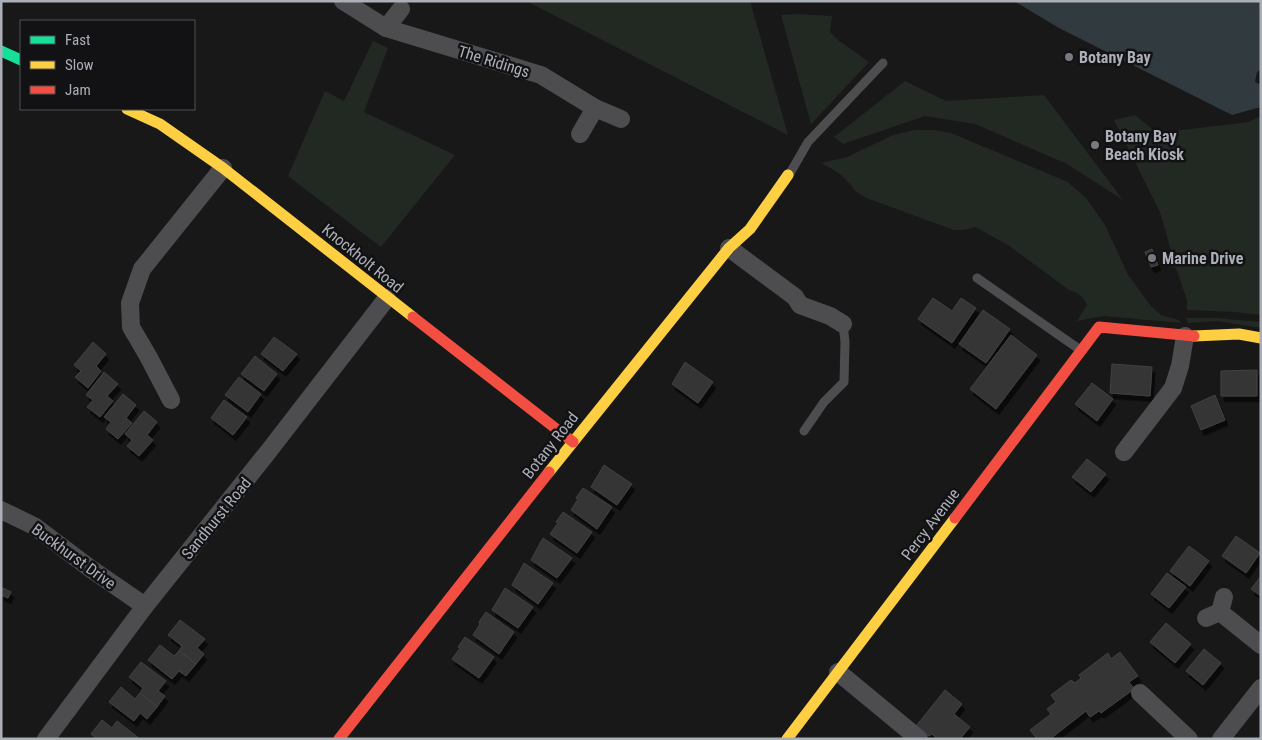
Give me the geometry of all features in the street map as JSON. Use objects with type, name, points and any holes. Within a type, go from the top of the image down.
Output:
[{"type":"street","name":"The Ridings","points":[[343,1],[386,28],[541,75],[595,108],[621,119]]},
{"type":"street","points":[[386,28],[401,9]]},
{"type":"street","points":[[1,51],[20,60]]},
{"type":"street","points":[[580,134],[595,108]]},
{"type":"street","name":"Knockholt Road","points":[[128,110],[160,124],[222,168],[573,442]]},
{"type":"street","points":[[170,400],[131,327],[130,303],[142,269],[222,168]]},
{"type":"street","name":"Botany Road","points":[[339,739],[729,248],[750,229],[788,175]]},
{"type":"street","points":[[729,248],[795,297],[800,305],[830,316],[843,324]]},
{"type":"street","name":"Sandhurst Road","points":[[46,739],[145,606],[268,452],[387,298]]},
{"type":"street","name":"Percy Avenue","points":[[787,739],[1099,328],[1185,336]]},
{"type":"street","points":[[1124,452],[1173,388],[1180,366],[1185,336],[1239,334],[1261,338]]},
{"type":"street","name":"Buckhurst Drive","points":[[1,510],[34,526],[91,569],[145,606]]},
{"type":"street","points":[[1217,609],[1261,645]]},
{"type":"street","points":[[838,672],[919,739]]},
{"type":"street","points":[[1221,739],[1261,688]]},
{"type":"street","points":[[1140,693],[1189,739]]},
{"type":"lane","points":[[788,175],[808,142],[884,63]]},
{"type":"lane","points":[[977,278],[1082,351]]},
{"type":"lane","points":[[804,431],[824,402],[844,382],[845,342],[843,324]]},
{"type":"shaded area","points":[[526,1],[750,1],[788,135]]},
{"type":"shaded area","points":[[1014,1],[1261,1],[1261,69],[1257,72],[1255,82],[1261,85],[1261,107],[1232,115],[1059,28]]},
{"type":"shaded area","points":[[781,15],[832,16],[830,32],[869,62],[811,124]]},
{"type":"shaded area","points":[[373,41],[388,48],[364,112],[455,155],[381,247],[288,176],[325,91],[344,101]]},
{"type":"shaded area","points":[[905,81],[946,101],[1044,95],[1123,200],[1067,164],[975,124],[925,116],[843,144],[834,137]]},
{"type":"shaded area","points":[[1135,115],[1152,129],[1174,131],[1249,122],[1261,116],[1261,315],[1187,310],[1187,300],[1176,268],[1170,266],[1169,262],[1174,261],[1160,212],[1114,120]]},
{"type":"shaded area","points":[[915,130],[934,130],[951,133],[1068,182],[1086,198],[1105,225],[1128,275],[1151,306],[1161,315],[1179,320],[1181,323],[1103,316],[1077,321],[1087,305],[1082,297],[1069,290],[1008,245],[975,227],[954,230],[866,198],[854,190],[839,173],[821,163],[847,157],[893,135]]},
{"type":"shaded area","points":[[1186,318],[1215,318],[1261,322],[1261,328],[1217,321],[1188,323]]},
{"type":"building","name":"Marine Drive","points":[[1152,249],[1158,265],[1151,267],[1145,252]]},
{"type":"building","points":[[933,298],[952,311],[961,298],[976,308],[952,343],[918,319]]},
{"type":"building","points":[[983,310],[1010,329],[986,363],[959,344]]},
{"type":"building","points":[[1011,335],[1037,355],[996,409],[970,389]]},
{"type":"building","points":[[274,337],[297,354],[283,371],[261,354]]},
{"type":"building","points":[[93,342],[106,354],[96,366],[101,371],[88,388],[75,377],[81,371],[74,365]]},
{"type":"building","points":[[255,356],[277,374],[264,391],[241,374]]},
{"type":"building","points":[[685,362],[713,382],[698,403],[672,384]]},
{"type":"building","points":[[1112,364],[1152,367],[1150,396],[1110,393]]},
{"type":"building","points":[[1257,370],[1257,396],[1221,396],[1221,371]]},
{"type":"building","points":[[104,372],[118,384],[107,396],[113,401],[100,417],[87,407],[93,400],[86,395]]},
{"type":"building","points":[[239,377],[261,394],[248,412],[225,395]]},
{"type":"building","points":[[1092,383],[1113,399],[1097,421],[1075,404]]},
{"type":"building","points":[[123,394],[136,405],[126,418],[132,423],[118,439],[106,429],[111,422],[104,417]]},
{"type":"building","points":[[1215,395],[1225,420],[1201,430],[1191,406]]},
{"type":"building","points":[[224,400],[247,417],[233,435],[211,418]]},
{"type":"building","points":[[144,411],[157,422],[147,435],[153,440],[139,456],[127,446],[132,440],[125,434]]},
{"type":"building","points":[[1087,459],[1106,474],[1091,492],[1072,477]]},
{"type":"building","points":[[604,465],[632,484],[617,505],[591,487]]},
{"type":"building","points":[[583,488],[612,507],[597,529],[571,510]]},
{"type":"building","points":[[563,512],[592,532],[577,553],[550,534]]},
{"type":"building","points":[[1236,536],[1260,553],[1246,573],[1222,556]]},
{"type":"building","points":[[543,538],[572,558],[557,578],[531,560]]},
{"type":"building","points":[[1189,546],[1209,561],[1190,586],[1170,571]]},
{"type":"building","points":[[524,563],[553,583],[538,604],[512,585]]},
{"type":"building","points":[[1167,573],[1186,587],[1169,608],[1151,594]]},
{"type":"building","points":[[1261,576],[1261,596],[1251,589]]},
{"type":"building","points":[[1,587],[11,592],[8,598],[1,595]]},
{"type":"building","points":[[505,588],[533,607],[518,628],[492,610]]},
{"type":"building","points":[[486,612],[514,632],[499,654],[473,635]]},
{"type":"building","points":[[180,620],[205,639],[197,648],[204,654],[196,664],[179,651],[182,646],[168,635]]},
{"type":"building","points":[[1166,623],[1191,644],[1175,663],[1150,642]]},
{"type":"building","points":[[465,637],[494,657],[479,678],[452,659]]},
{"type":"building","points":[[160,645],[174,656],[179,651],[196,664],[186,676],[179,671],[172,679],[148,660]]},
{"type":"building","points":[[1204,649],[1221,663],[1203,685],[1186,671]]},
{"type":"building","points":[[1120,652],[1138,676],[1129,682],[1134,689],[1101,713],[1099,711],[1090,717],[1086,711],[1050,739],[1037,739],[1030,730],[1051,714],[1047,709],[1056,702],[1051,695],[1071,680],[1075,683],[1081,678],[1079,675],[1108,653],[1111,659]]},
{"type":"building","points":[[141,662],[166,681],[158,691],[165,696],[157,707],[140,693],[143,688],[129,677]]},
{"type":"building","points":[[121,687],[135,699],[140,693],[157,707],[147,719],[140,713],[134,721],[109,702]]},
{"type":"building","points":[[945,690],[962,704],[954,714],[970,727],[960,739],[937,739],[932,734],[929,736],[916,726]]},
{"type":"building","points":[[102,720],[112,728],[117,721],[140,739],[97,739],[91,734]]},
{"type":"traffic: fast","points":[[1,51],[20,60]]},
{"type":"traffic: slow","points":[[129,110],[160,124],[223,168],[413,317]]},
{"type":"traffic: slow","points":[[549,472],[729,248],[750,229],[788,175]]},
{"type":"traffic: slow","points":[[1194,336],[1239,334],[1261,338]]},
{"type":"traffic: slow","points":[[787,739],[955,518]]},
{"type":"traffic: jam","points":[[413,317],[573,442]]},
{"type":"traffic: jam","points":[[955,518],[1099,327],[1194,336]]},
{"type":"traffic: jam","points":[[339,739],[549,472]]},
{"type":"place","name":"Botany Bay","points":[[1069,57]]},
{"type":"place","name":"Botany Bay Beach Kiosk","points":[[1095,145]]},
{"type":"place","name":"Marine Drive","points":[[1152,258]]}]
